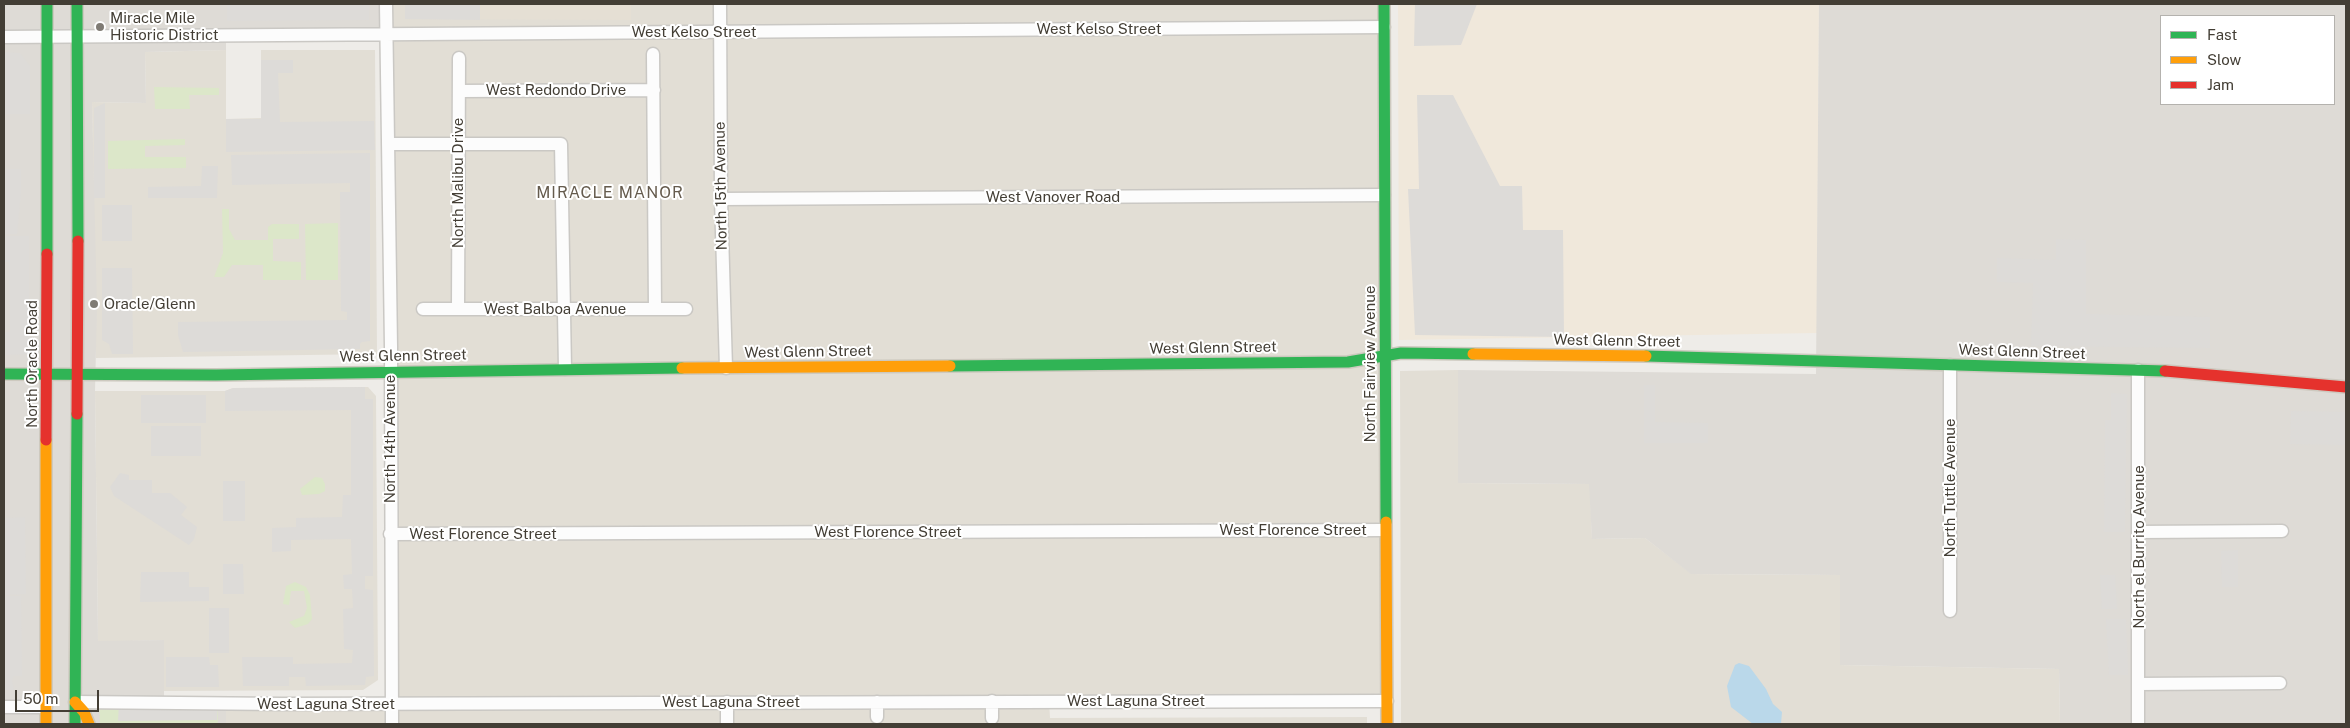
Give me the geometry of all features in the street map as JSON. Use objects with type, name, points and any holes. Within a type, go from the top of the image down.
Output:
[{"type":"main road","name":"North Oracle Road","points":[[46,724],[47,4]]},
{"type":"main road","points":[[75,724],[78,374],[78,4]]},
{"type":"main road","name":"North Fairview Avenue","points":[[1384,4],[1387,724]]},
{"type":"main road","name":"West Glenn Street","points":[[4,374],[216,375],[390,371],[1348,362],[1385,358],[1401,353],[1736,357],[2138,370],[2212,374],[2346,387]]},
{"type":"main road","points":[[2334,386],[2346,382]]},
{"type":"main road","points":[[76,702],[84,712],[89,724]]},
{"type":"street","name":"North 14th Avenue","points":[[386,4],[389,144],[392,724]]},
{"type":"street","name":"North 15th Avenue","points":[[720,4],[721,199],[726,368]]},
{"type":"street","name":"West Kelso Street","points":[[4,37],[1384,27]]},
{"type":"street","points":[[653,54],[655,309]]},
{"type":"street","name":"North Malibu Drive","points":[[458,309],[459,58]]},
{"type":"street","name":"West Redondo Drive","points":[[459,91],[654,90]]},
{"type":"street","points":[[389,144],[561,144],[565,369]]},
{"type":"street","name":"West Vanover Road","points":[[721,199],[1384,195]]},
{"type":"street","name":"West Balboa Avenue","points":[[423,309],[686,309]]},
{"type":"street","name":"North Tuttle Avenue","points":[[1950,365],[1950,611]]},
{"type":"street","name":"North el Burrito Avenue","points":[[2138,370],[2138,724]]},
{"type":"street","name":"West Florence Street","points":[[390,534],[1385,530]]},
{"type":"street","points":[[2139,532],[2282,531]]},
{"type":"street","points":[[2138,684],[2280,683]]},
{"type":"street","points":[[992,701],[992,718]]},
{"type":"street","name":"West Laguna Street","points":[[76,702],[392,704],[1387,701]]},
{"type":"street","points":[[726,702],[727,724]]},
{"type":"street","points":[[877,702],[878,717]]},
{"type":"street","points":[[4,707],[46,707]]},
{"type":"shaded area","points":[[4,4],[386,4],[386,33],[226,35],[226,50],[145,52],[146,103],[92,102],[97,307],[95,391],[98,641],[164,640],[164,704],[226,704],[226,724],[4,724]]},
{"type":"shaded area","points":[[227,4],[369,4],[369,20],[227,21]]},
{"type":"shaded area","points":[[386,4],[1384,4],[1387,701],[1049,701],[1050,718],[1367,717],[1367,724],[226,724],[226,704],[392,704]]},
{"type":"shaded area","points":[[405,4],[631,4],[631,20],[405,19]]},
{"type":"shaded area","points":[[405,4],[480,4],[480,20],[405,19]]},
{"type":"shaded area","points":[[1398,4],[1819,4],[1817,333],[1399,340]]},
{"type":"shaded area","points":[[1415,4],[1477,4],[1461,45],[1414,46]]},
{"type":"shaded area","points":[[1819,4],[2346,4],[2346,724],[2060,724],[2059,669],[1840,665],[1840,575],[1691,574],[1645,538],[1592,539],[1589,484],[1458,483],[1458,370],[1816,374]]},
{"type":"shaded area","points":[[226,50],[226,119],[261,118],[261,50],[375,50],[377,354],[96,358],[92,102],[146,103],[145,52]]},
{"type":"shaded area","points":[[4,52],[20,53],[30,66],[30,114],[4,114]]},
{"type":"shaded area","points":[[261,60],[293,60],[293,73],[278,73],[280,122],[374,121],[375,150],[226,152],[226,119],[261,119]]},
{"type":"shaded area","points":[[1417,95],[1453,95],[1500,186],[1522,186],[1523,230],[1563,230],[1564,337],[1415,335],[1408,189],[1419,189]]},
{"type":"shaded area","points":[[105,103],[105,198],[94,198],[94,108]]},
{"type":"shaded area","points":[[370,153],[370,341],[362,342],[360,349],[183,352],[178,335],[178,322],[347,320],[347,312],[341,311],[340,192],[350,192],[350,183],[232,185],[231,155]]},
{"type":"shaded area","points":[[202,166],[218,166],[217,198],[148,198],[148,187],[201,186]]},
{"type":"shaded area","points":[[4,169],[21,169],[17,234],[4,234]]},
{"type":"shaded area","points":[[102,205],[132,205],[132,241],[102,241]]},
{"type":"shaded area","points":[[4,236],[29,236],[29,354],[4,355],[4,332],[10,332],[9,262],[4,262]]},
{"type":"shaded area","points":[[2056,239],[2086,240],[2086,314],[2210,317],[2210,348],[2031,346],[2033,283],[1997,282],[1997,258],[2056,260]]},
{"type":"shaded area","points":[[102,268],[132,268],[133,354],[112,354],[109,344],[102,340]]},
{"type":"shaded area","points":[[1458,370],[1458,483],[1590,484],[1592,539],[1645,538],[1692,574],[1840,575],[1840,665],[2059,669],[2060,724],[1401,724],[1400,371]]},
{"type":"shaded area","points":[[1644,385],[1655,385],[1655,422],[1708,423],[1708,443],[1644,443]]},
{"type":"shaded area","points":[[365,387],[365,399],[373,399],[373,576],[365,576],[365,589],[373,590],[374,676],[366,677],[365,685],[306,686],[305,677],[289,677],[289,686],[243,686],[242,657],[293,657],[293,664],[352,663],[353,650],[344,649],[343,609],[353,608],[352,589],[344,589],[343,575],[352,574],[351,539],[291,540],[291,551],[272,552],[272,528],[296,527],[296,518],[342,517],[343,495],[351,495],[351,410],[225,411],[225,391],[233,388]]},
{"type":"shaded area","points":[[368,387],[376,396],[378,680],[363,690],[164,691],[164,640],[98,642],[95,391],[225,391],[233,388]]},
{"type":"shaded area","points":[[2111,393],[2127,394],[2125,532],[2104,532],[2105,420],[2111,420]]},
{"type":"shaded area","points":[[141,395],[206,395],[206,423],[141,423]]},
{"type":"shaded area","points":[[2291,411],[2346,412],[2346,445],[2290,444]]},
{"type":"shaded area","points":[[151,426],[201,426],[201,456],[151,456]]},
{"type":"shaded area","points":[[120,473],[129,475],[129,480],[152,480],[152,493],[170,493],[187,507],[181,515],[197,527],[194,539],[189,545],[114,496],[110,487]]},
{"type":"shaded area","points":[[223,481],[245,481],[245,521],[223,521]]},
{"type":"shaded area","points":[[25,517],[26,594],[4,595],[4,518]]},
{"type":"shaded area","points":[[2238,550],[2238,587],[2222,587],[2221,551]]},
{"type":"shaded area","points":[[223,564],[243,564],[244,594],[223,594]]},
{"type":"shaded area","points":[[141,572],[189,572],[189,587],[209,587],[209,601],[140,602]]},
{"type":"shaded area","points":[[2100,575],[2115,575],[2117,609],[2102,609]]},
{"type":"shaded area","points":[[4,596],[21,596],[22,676],[14,676],[12,680],[14,690],[4,690]]},
{"type":"shaded area","points":[[209,608],[229,608],[229,653],[209,653]]},
{"type":"shaded area","points":[[2106,619],[2126,619],[2128,675],[2109,675]]},
{"type":"shaded area","points":[[166,657],[209,657],[210,665],[218,665],[219,687],[166,687]]},
{"type":"shaded area","points":[[119,704],[217,704],[217,720],[118,721]]},
{"type":"green space","points":[[154,87],[219,88],[219,95],[189,95],[190,109],[155,109]]},
{"type":"green space","points":[[185,139],[185,145],[145,146],[145,157],[186,157],[186,168],[108,169],[108,141]]},
{"type":"green space","points":[[222,209],[229,209],[229,229],[235,240],[268,240],[268,227],[272,224],[299,224],[299,239],[273,239],[273,261],[301,262],[301,280],[263,280],[263,265],[232,265],[224,277],[214,277],[223,253]]},
{"type":"green space","points":[[338,223],[338,280],[306,280],[305,224]]},
{"type":"green space","points":[[315,477],[322,478],[325,484],[325,491],[319,494],[302,495],[300,489]]},
{"type":"green space","points":[[295,582],[306,587],[310,595],[312,619],[308,624],[295,628],[289,622],[304,616],[307,608],[304,591],[291,591],[289,605],[283,604],[286,586]]},
{"type":"green space","points":[[99,703],[217,704],[218,724],[100,724]]},
{"type":"water","points":[[1739,663],[1749,666],[1766,689],[1773,704],[1782,712],[1781,724],[1753,724],[1731,707],[1727,686],[1735,665]]},
{"type":"traffic: fast","points":[[47,4],[47,254]]},
{"type":"traffic: fast","points":[[77,4],[78,241]]},
{"type":"traffic: fast","points":[[1384,4],[1386,522]]},
{"type":"traffic: fast","points":[[950,366],[1348,362],[1401,353],[1473,354]]},
{"type":"traffic: fast","points":[[1646,356],[2165,371]]},
{"type":"traffic: fast","points":[[4,374],[216,375],[682,368]]},
{"type":"traffic: fast","points":[[75,724],[77,414]]},
{"type":"traffic: slow","points":[[1473,354],[1646,356]]},
{"type":"traffic: slow","points":[[682,368],[950,366]]},
{"type":"traffic: slow","points":[[46,440],[46,724]]},
{"type":"traffic: slow","points":[[1386,522],[1387,724]]},
{"type":"traffic: slow","points":[[75,702],[84,712],[89,724]]},
{"type":"traffic: jam","points":[[77,414],[78,241]]},
{"type":"traffic: jam","points":[[46,440],[47,254]]},
{"type":"traffic: jam","points":[[2165,371],[2346,387]]},
{"type":"place","name":"Miracle Mile Historic District","points":[[100,27]]},
{"type":"place","name":"Oracle/Glenn","points":[[94,304]]},
{"type":"district","name":"MIRACLE MANOR","points":[[610,193]]}]
